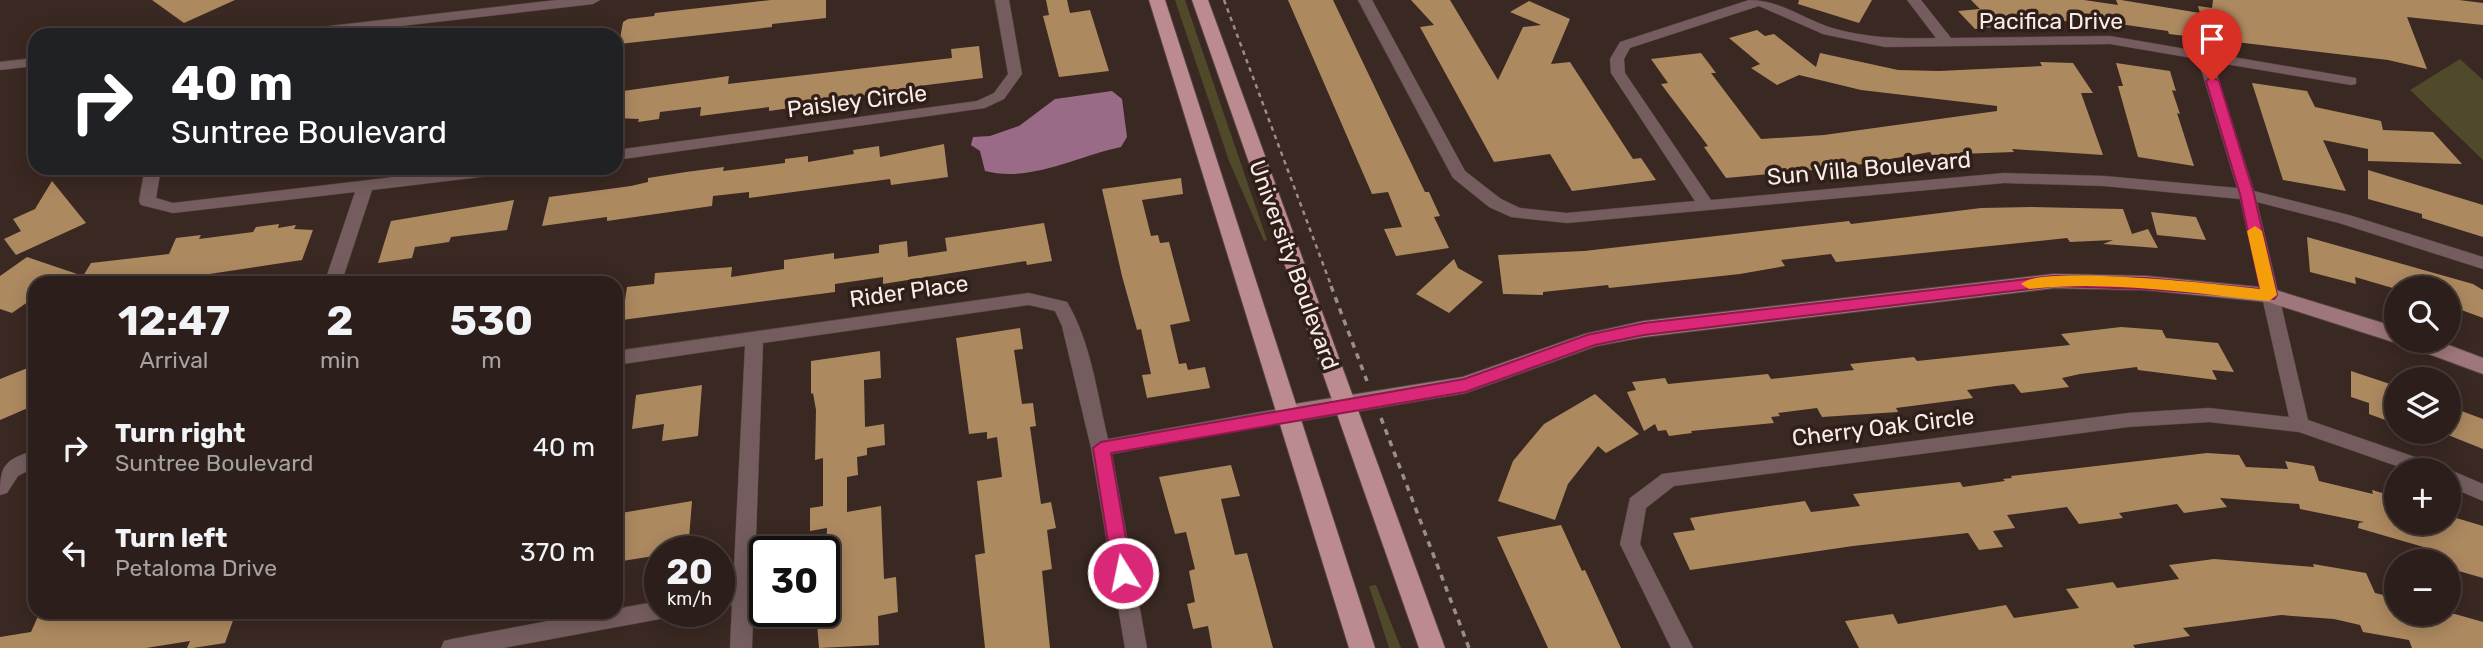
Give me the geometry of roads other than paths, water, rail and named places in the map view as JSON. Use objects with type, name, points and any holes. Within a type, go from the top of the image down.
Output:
[{"type":"main road","name":"University Boulevard","points":[[1157,0],[1362,648]]},
{"type":"main road","name":"University Boulevard","points":[[1200,0],[1432,648]]},
{"type":"street","points":[[347,28],[593,0]]},
{"type":"street","name":"Paisley Circle","points":[[623,154],[980,105],[999,96],[1015,74],[1002,0]]},
{"type":"street","name":"Sun Villa Boulevard","points":[[1365,0],[1459,174],[1495,203],[1517,213],[1567,218],[2004,178],[2104,181],[2247,194],[2343,219],[2483,264]]},
{"type":"street","points":[[1914,0],[1948,44]]},
{"type":"street","points":[[1707,206],[1618,73],[1616,59],[1625,45],[1757,1]]},
{"type":"street","name":"Pacifica Drive","points":[[1757,1],[1828,31],[1885,43],[2110,40],[2351,81]]},
{"type":"street","points":[[2205,58],[2247,194],[2300,425]]},
{"type":"street","points":[[0,66],[28,63]]},
{"type":"street","points":[[152,175],[147,201],[173,208],[459,175]]},
{"type":"street","points":[[335,276],[365,187]]},
{"type":"street","points":[[1136,648],[1101,448],[1465,385],[1593,339],[1698,323],[2054,281],[2146,283],[2269,295],[2384,331]]},
{"type":"street","name":"Rider Place","points":[[623,357],[1030,299],[1061,306],[1071,326],[1101,448]]},
{"type":"street","points":[[741,648],[754,337]]},
{"type":"street","points":[[2448,353],[2483,366]]},
{"type":"street","name":"Cherry Oak Circle","points":[[1682,648],[1630,544],[1637,504],[1670,480],[2128,420],[2209,415],[2300,425],[2396,458]]},
{"type":"street","points":[[0,487],[11,471],[28,462]]},
{"type":"street","points":[[2461,483],[2483,493]]},
{"type":"street","points":[[735,596],[743,594]]},
{"type":"street","points":[[623,617],[644,613]]},
{"type":"street","points":[[452,648],[611,619]]}]
